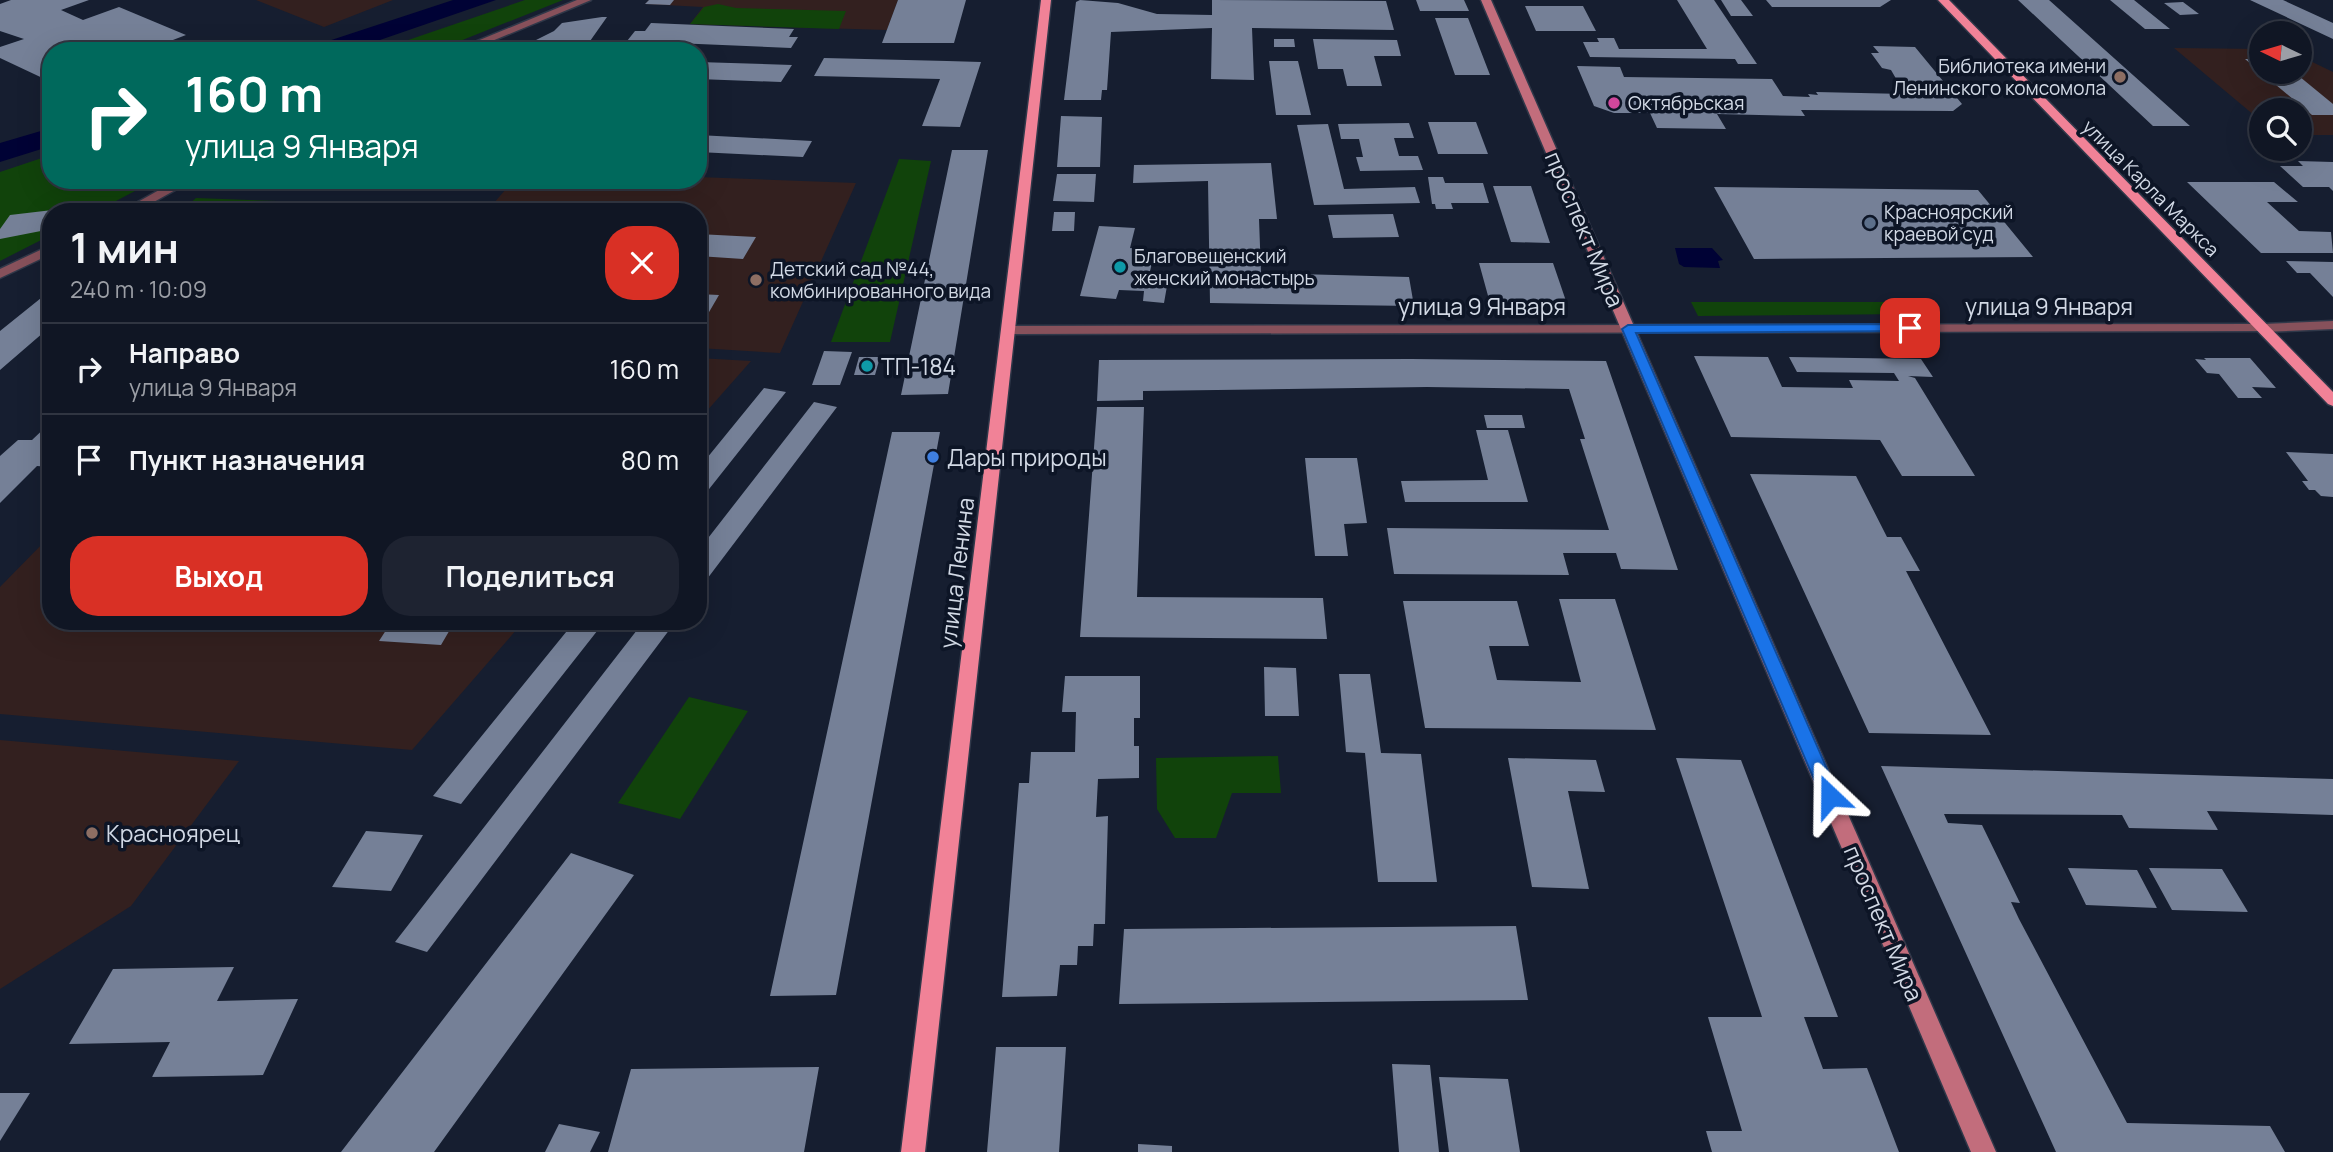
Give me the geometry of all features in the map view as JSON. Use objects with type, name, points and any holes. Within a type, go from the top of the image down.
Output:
[{"type":"main road","name":"улица Ленина","points":[[913,1152],[1046,0]]},
{"type":"main road","name":"проспект Мира","points":[[1486,0],[1984,1152]]},
{"type":"main road","name":"улица Карла Маркса","points":[[1943,0],[2333,401]]},
{"type":"street","points":[[481,42],[586,0]]},
{"type":"street","points":[[143,203],[170,189]]},
{"type":"street","points":[[0,275],[42,254]]},
{"type":"street","name":"улица 9 Января","points":[[1009,330],[2263,328],[2333,325]]},
{"type":"shaded area","points":[[256,0],[393,0],[324,27]]},
{"type":"shaded area","points":[[453,0],[496,0],[374,42],[325,42]]},
{"type":"shaded area","points":[[649,0],[898,0],[887,30],[690,24],[703,7],[645,4]]},
{"type":"shaded area","points":[[2174,48],[2249,49],[2249,84],[2312,84],[2312,62],[2333,72],[2333,135],[2312,135],[2312,98],[2249,98],[2249,111]]},
{"type":"shaded area","points":[[42,131],[42,149],[0,162],[0,143]]},
{"type":"shaded area","name":"Детский сад №44, комбинированного вида","points":[[707,177],[856,183],[780,353],[707,349],[707,203],[494,203],[506,189],[707,189]]},
{"type":"shaded area","points":[[1675,248],[1712,248],[1723,260],[1718,261],[1720,268],[1684,267],[1679,264]]},
{"type":"shaded area","points":[[707,359],[751,361],[707,411]]},
{"type":"shaded area","points":[[42,544],[42,630],[516,630],[412,750],[0,714],[0,587]]},
{"type":"shaded area","name":"Красноярец","points":[[0,740],[239,761],[131,906],[0,989]]},
{"type":"green space","points":[[525,0],[563,0],[458,42],[402,42]]},
{"type":"green space","points":[[718,4],[736,8],[846,11],[839,29],[690,24],[704,7]]},
{"type":"green space","points":[[42,158],[42,189],[139,189],[112,203],[42,203],[42,240],[0,261],[0,172]]},
{"type":"green space","points":[[899,159],[931,161],[890,342],[831,342]]},
{"type":"green space","points":[[196,198],[277,201],[275,203],[190,203]]},
{"type":"green space","points":[[1691,302],[1902,302],[1909,314],[1698,316]]},
{"type":"green space","points":[[689,697],[748,711],[680,819],[618,803]]},
{"type":"green space","points":[[1278,756],[1281,793],[1232,793],[1216,838],[1175,838],[1157,809],[1156,758]]},
{"type":"building","points":[[11,0],[89,0],[61,10],[83,20],[119,7],[186,35],[168,42],[42,42],[42,78],[0,58],[0,47],[24,39],[0,31],[0,4]]},
{"type":"building","points":[[649,0],[674,0],[670,5],[645,4]]},
{"type":"building","points":[[898,0],[966,0],[954,43],[882,43]]},
{"type":"building","points":[[1212,0],[1386,1],[1394,30],[1252,28],[1254,80],[1211,79],[1212,28],[1111,32],[1107,90],[1102,90],[1101,100],[1064,100],[1076,2],[1118,3],[1157,14],[1212,15]]},
{"type":"building","points":[[1416,0],[1464,0],[1469,11],[1420,11]]},
{"type":"building","points":[[1677,0],[1714,0],[1757,64],[1738,64],[1735,59],[1590,57],[1583,42],[1599,42],[1597,38],[1614,38],[1619,49],[1707,49]]},
{"type":"building","points":[[1721,0],[1741,0],[1753,16],[1731,16]]},
{"type":"building","points":[[1766,0],[1891,0],[1880,7],[1772,7]]},
{"type":"building","points":[[2018,0],[2049,0],[2190,126],[2153,126]]},
{"type":"building","points":[[2110,0],[2134,0],[2170,29],[2145,29]]},
{"type":"building","points":[[2250,0],[2283,0],[2333,23],[2333,39],[2312,29],[2312,21],[2295,21]]},
{"type":"building","points":[[2183,2],[2199,14],[2180,15],[2164,3]]},
{"type":"building","points":[[1525,6],[1583,6],[1596,31],[1536,31]]},
{"type":"building","points":[[607,17],[589,42],[532,42],[554,31],[562,23]]},
{"type":"building","points":[[1435,18],[1468,18],[1490,75],[1455,75]]},
{"type":"building","points":[[651,23],[794,29],[789,37],[798,37],[791,48],[707,44],[707,42],[627,41],[635,31],[645,31]]},
{"type":"building","points":[[1274,39],[1294,39],[1295,47],[1274,47]]},
{"type":"building","points":[[1313,39],[1397,40],[1401,56],[1374,56],[1382,86],[1347,86],[1343,69],[1318,69]]},
{"type":"building","points":[[1873,46],[1915,47],[1962,104],[1953,111],[1801,110],[1805,116],[1717,114],[1726,129],[1657,128],[1650,113],[1614,113],[1594,106],[1577,66],[1620,67],[1624,77],[1772,79],[1783,96],[1810,97],[1808,94],[1818,95],[1816,92],[1905,94],[1891,70],[1882,68],[1871,53],[1879,53]]},
{"type":"building","points":[[824,58],[981,62],[960,127],[922,126],[940,79],[814,76]]},
{"type":"building","points":[[1269,61],[1298,61],[1311,115],[1276,115]]},
{"type":"building","points":[[707,62],[792,65],[781,82],[707,79]]},
{"type":"building","points":[[2275,84],[2309,84],[2333,104],[2333,115],[2312,115],[2312,98],[2292,98]]},
{"type":"building","points":[[1061,116],[1102,117],[1100,167],[1057,167]]},
{"type":"building","points":[[1428,122],[1476,122],[1488,154],[1438,154]]},
{"type":"building","points":[[1409,123],[1414,138],[1394,138],[1399,156],[1418,156],[1423,170],[1360,171],[1356,157],[1363,157],[1359,139],[1341,139],[1338,124]]},
{"type":"building","points":[[1328,124],[1344,189],[1415,187],[1420,203],[1314,205],[1297,125]]},
{"type":"building","points":[[707,135],[812,141],[803,157],[707,152]]},
{"type":"building","points":[[952,150],[988,150],[948,394],[901,395]]},
{"type":"building","points":[[2298,161],[2333,162],[2333,191],[2329,187],[2303,187],[2280,166],[2303,166]]},
{"type":"building","points":[[1271,163],[1277,219],[1259,219],[1261,273],[1409,277],[1414,306],[1210,303],[1208,181],[1133,183],[1134,165]]},
{"type":"building","points":[[1057,174],[1096,174],[1094,202],[1053,201]]},
{"type":"building","points":[[1428,177],[1443,177],[1445,183],[1483,183],[1489,203],[1451,203],[1453,209],[1436,209],[1435,204],[1432,204]]},
{"type":"building","points":[[2187,182],[2274,182],[2298,202],[2267,202],[2299,231],[2331,232],[2333,253],[2261,253]]},
{"type":"building","points":[[1493,186],[1531,186],[1550,243],[1511,242]]},
{"type":"building","name":"Красноярский краевой суд","points":[[1714,187],[1978,190],[2033,257],[1754,259]]},
{"type":"building","points":[[42,211],[42,231],[0,239],[0,229],[10,215]]},
{"type":"building","points":[[1054,212],[1075,212],[1074,231],[1052,231]]},
{"type":"building","points":[[1393,214],[1399,237],[1333,238],[1328,215]]},
{"type":"building","name":"Благовещенский женский монастырь","points":[[1099,226],[1135,228],[1130,248],[1155,250],[1147,284],[1167,286],[1164,303],[1143,301],[1144,291],[1119,290],[1116,299],[1080,296]]},
{"type":"building","points":[[707,234],[756,237],[743,259],[707,257]]},
{"type":"building","points":[[2286,261],[2333,262],[2333,297],[2310,273],[2297,273]]},
{"type":"building","points":[[1479,263],[1553,263],[1567,304],[1490,303]]},
{"type":"building","points":[[707,294],[719,295],[707,316]]},
{"type":"building","points":[[42,297],[42,334],[0,370],[0,331]]},
{"type":"building","points":[[824,351],[852,352],[840,385],[812,385]]},
{"type":"building","points":[[1694,356],[1768,357],[1782,387],[1853,388],[1849,380],[1899,381],[1894,373],[1797,372],[1789,357],[1921,359],[1933,377],[1908,376],[1915,378],[1975,476],[1902,476],[1880,440],[1731,437]]},
{"type":"building","name":"ТП-184","points":[[859,357],[880,357],[875,375],[854,375]]},
{"type":"building","points":[[2204,358],[2250,358],[2276,388],[2252,387],[2262,398],[2238,398],[2219,374],[2207,373],[2195,359],[2206,360]]},
{"type":"building","points":[[1099,360],[1606,361],[1678,570],[1621,569],[1616,553],[1563,553],[1569,575],[1394,574],[1387,528],[1609,530],[1580,439],[1585,439],[1569,389],[1427,387],[1143,391],[1143,400],[1097,401]]},
{"type":"building","points":[[764,388],[786,392],[707,492],[707,458]]},
{"type":"building","points":[[814,402],[837,407],[707,579],[707,539]]},
{"type":"building","points":[[1097,407],[1144,407],[1137,597],[1323,598],[1327,639],[1080,637]]},
{"type":"building","points":[[1484,415],[1522,415],[1525,428],[1487,428]]},
{"type":"building","points":[[1476,430],[1508,430],[1528,502],[1405,502],[1401,481],[1488,480]]},
{"type":"building","points":[[42,431],[42,466],[37,466],[0,503],[0,456],[18,440],[32,440]]},
{"type":"building","points":[[892,432],[940,432],[836,995],[770,996]]},
{"type":"building","points":[[2286,452],[2333,454],[2333,497],[2321,496],[2315,490],[2309,490],[2302,481],[2308,481]]},
{"type":"building","points":[[1305,458],[1357,458],[1367,523],[1344,524],[1348,556],[1315,556]]},
{"type":"building","points":[[1750,474],[1856,476],[1887,537],[1901,537],[1920,571],[1906,571],[1991,735],[1869,733]]},
{"type":"building","points":[[1559,599],[1615,599],[1656,730],[1425,728],[1403,601],[1517,601],[1529,646],[1489,646],[1497,680],[1581,682]]},
{"type":"building","points":[[386,630],[450,630],[441,645],[379,641]]},
{"type":"building","points":[[568,630],[598,630],[461,804],[433,796]]},
{"type":"building","points":[[637,630],[669,630],[427,952],[395,942]]},
{"type":"building","points":[[1264,667],[1296,668],[1299,716],[1265,716]]},
{"type":"building","points":[[1339,674],[1370,674],[1381,753],[1421,754],[1437,882],[1378,882],[1365,753],[1346,752]]},
{"type":"building","points":[[1065,676],[1140,676],[1140,718],[1134,718],[1134,746],[1139,746],[1139,778],[1098,779],[1096,817],[1108,816],[1105,924],[1094,924],[1093,946],[1078,946],[1077,965],[1060,965],[1057,996],[1002,997],[1019,783],[1029,783],[1031,752],[1075,752],[1076,712],[1062,712]]},
{"type":"building","points":[[1508,758],[1596,760],[1605,792],[1568,791],[1589,889],[1532,887]]},
{"type":"building","points":[[1676,758],[1741,760],[1838,1017],[1804,1017],[1823,1069],[1867,1068],[1899,1152],[1712,1152],[1706,1131],[1742,1131],[1708,1017],[1762,1017]]},
{"type":"building","points":[[1881,766],[2333,779],[2333,815],[2207,811],[2218,830],[2129,828],[2122,815],[1944,814],[1948,823],[1982,825],[2020,903],[2011,902],[2019,919],[2127,1123],[2270,1126],[2285,1152],[2056,1152]]},
{"type":"building","points":[[366,831],[423,835],[391,891],[332,887]]},
{"type":"building","points":[[571,853],[634,875],[434,1152],[341,1152]]},
{"type":"building","points":[[2068,868],[2137,870],[2157,908],[2086,905]]},
{"type":"building","points":[[2149,868],[2222,869],[2248,912],[2172,910]]},
{"type":"building","points":[[1516,926],[1528,1000],[1119,1004],[1124,929]]},
{"type":"building","points":[[234,967],[217,1001],[298,999],[263,1075],[152,1077],[170,1042],[69,1044],[113,969]]},
{"type":"building","points":[[996,1047],[1066,1047],[1059,1152],[987,1152]]},
{"type":"building","points":[[1392,1064],[1430,1065],[1439,1152],[1399,1152]]},
{"type":"building","points":[[819,1067],[804,1152],[608,1152],[631,1069]]},
{"type":"building","points":[[1439,1077],[1508,1079],[1520,1152],[1449,1152]]},
{"type":"building","points":[[0,1093],[30,1093],[0,1141]]},
{"type":"building","points":[[559,1124],[600,1132],[590,1152],[545,1152]]},
{"type":"building","points":[[1138,1144],[1172,1146],[1172,1152],[1138,1152]]},
{"type":"place","name":"Библиотека имени Ленинского комсомола","points":[[2120,77]]},
{"type":"place","name":"Октябрьская","points":[[1614,103]]},
{"type":"place","name":"Красноярский краевой суд","points":[[1870,223]]},
{"type":"place","name":"Благовещенский женский монастырь","points":[[1120,267]]},
{"type":"place","name":"Детский сад №44, комбинированного вида","points":[[756,280]]},
{"type":"place","name":"ТП-184","points":[[867,366]]},
{"type":"place","name":"Дары природы","points":[[933,457]]},
{"type":"place","name":"Красноярец","points":[[92,833]]},
{"type":"route","points":[[1830,796],[1628,329],[1910,328]]}]
